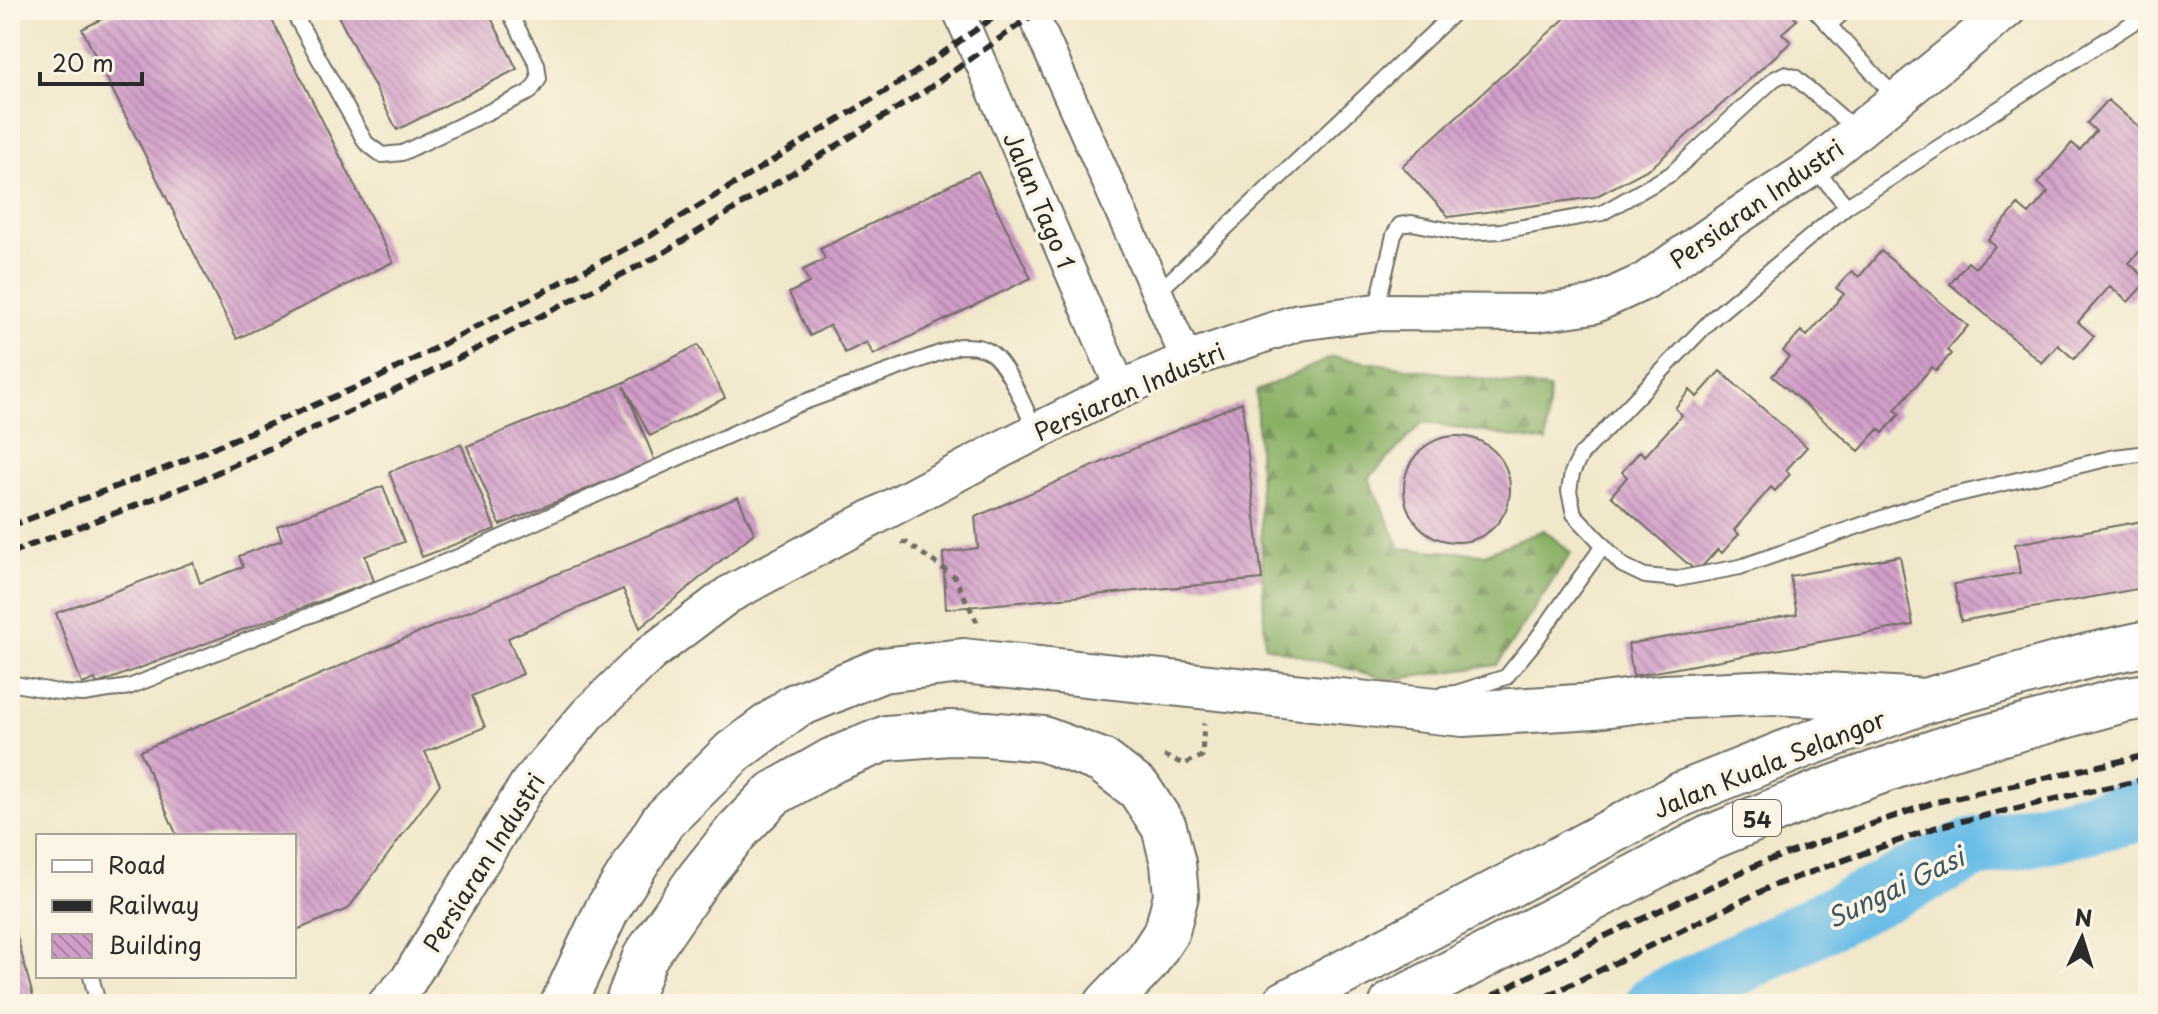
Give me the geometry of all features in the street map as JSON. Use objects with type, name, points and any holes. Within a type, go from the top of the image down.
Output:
[{"type":"highway","name":"Jalan Kuala Selangor","points":[[1284,1004],[1682,794],[1925,701],[2088,656],[2148,643]]},
{"type":"highway","points":[[563,1004],[607,910],[663,821],[733,752],[795,706],[882,670],[963,661],[1463,714],[1595,706],[1664,697],[1775,692],[1925,701]]},
{"type":"highway","name":"Jalan Kuala Selangor","points":[[1392,1004],[1709,838],[1816,794],[1944,749],[2123,700],[2148,696]]},
{"type":"highway","points":[[627,1004],[645,957],[700,877],[737,831],[773,794],[833,760],[887,738],[949,733],[1043,739],[1102,761],[1139,789],[1164,827],[1173,863],[1176,895],[1167,931],[1146,963],[1107,1004]]},
{"type":"street","name":"Jalan Tago 1","points":[[958,10],[1121,389]]},
{"type":"street","points":[[1031,10],[1187,360]]},
{"type":"street","name":"Persiaran Industri","points":[[386,1004],[408,981],[528,784],[588,714],[650,654],[728,595],[1121,389],[1187,360],[1299,322],[1376,312],[1537,313],[1593,305],[1645,281],[1813,167],[2007,10]]},
{"type":"lane","points":[[292,10],[366,143],[382,155],[402,153],[530,92],[539,79],[537,64],[508,10]]},
{"type":"lane","points":[[1158,292],[1457,10]]},
{"type":"lane","points":[[1815,10],[1897,99]]},
{"type":"lane","points":[[1829,25],[1846,10]]},
{"type":"lane","points":[[2148,13],[1847,206],[1711,320],[1581,455],[1572,473],[1569,491],[1574,514],[1622,565],[1645,576],[1677,579],[1740,567],[1937,499],[2115,457],[2148,453]]},
{"type":"lane","points":[[1376,312],[1394,235],[1400,225],[1412,223],[1462,233],[1501,231],[1602,213],[1671,174],[1774,79],[1784,74],[1795,77],[1857,131]]},
{"type":"lane","points":[[1813,167],[1847,206]]},
{"type":"lane","points":[[10,683],[83,694],[129,687],[460,556],[796,405],[959,346],[975,346],[991,353],[1004,367],[1036,431]]},
{"type":"lane","points":[[1363,704],[1456,693],[1506,677],[1603,546]]},
{"type":"lane","points":[[92,978],[98,1004]]},
{"type":"path","points":[[842,534],[907,543],[954,576],[986,638],[1018,667]]},
{"type":"path","points":[[1154,753],[1184,764],[1202,756],[1205,686]]},
{"type":"green space","points":[[1333,357],[1549,389],[1546,442],[1423,422],[1369,478],[1400,548],[1484,554],[1544,530],[1571,553],[1497,665],[1390,680],[1265,646],[1256,391]]},
{"type":"building","points":[[120,10],[267,10],[393,262],[237,339],[82,29]]},
{"type":"building","points":[[487,10],[517,69],[397,130],[336,12]]},
{"type":"building","points":[[1574,10],[1788,10],[1797,20],[1782,33],[1791,42],[1652,167],[1595,197],[1449,217],[1402,166]]},
{"type":"building","points":[[2108,100],[2148,135],[2148,242],[2129,263],[2148,280],[2128,302],[2110,286],[2078,322],[2094,336],[2074,359],[2058,345],[2042,363],[1950,284],[1968,262],[1975,268],[1995,246],[1988,240],[2018,205],[2029,214],[2048,192],[2038,183],[2072,143],[2080,150],[2096,131],[2087,123]]},
{"type":"building","points":[[978,171],[1031,278],[873,355],[867,342],[845,353],[830,325],[810,336],[789,293],[809,283],[803,270],[825,259],[820,249]]},
{"type":"building","points":[[1881,251],[1968,326],[1947,350],[1951,354],[1936,371],[1932,367],[1895,410],[1900,414],[1883,433],[1879,429],[1859,451],[1772,376],[1789,357],[1783,351],[1801,331],[1807,336],[1844,294],[1836,288],[1852,271],[1859,277]]},
{"type":"building","points":[[698,345],[725,398],[650,436],[624,386],[655,461],[500,525],[467,446],[623,383]]},
{"type":"building","points":[[1720,371],[1807,447],[1786,470],[1790,474],[1775,491],[1771,487],[1734,530],[1739,534],[1722,553],[1718,549],[1697,572],[1611,496],[1627,477],[1622,472],[1640,451],[1645,456],[1682,415],[1675,408],[1690,390],[1697,397]]},
{"type":"building","points":[[1242,402],[1262,579],[946,609],[943,553],[978,548],[975,517]]},
{"type":"building","points":[[1457,436],[1477,440],[1494,452],[1506,469],[1510,489],[1506,509],[1494,526],[1477,538],[1457,542],[1437,538],[1420,526],[1408,509],[1404,489],[1408,469],[1420,452],[1437,440]]},
{"type":"building","points":[[461,444],[495,529],[422,557],[389,472]]},
{"type":"building","points":[[383,486],[404,542],[365,556],[374,581],[97,684],[95,679],[82,684],[56,613],[193,562],[200,583],[243,567],[239,556],[282,540],[277,526]]},
{"type":"building","points":[[738,497],[754,533],[640,628],[623,589],[508,638],[523,674],[472,696],[485,727],[425,752],[440,784],[348,909],[296,930],[296,834],[176,834],[140,751]]},
{"type":"building","points":[[2148,520],[2148,587],[1961,621],[1954,584],[2020,573],[2015,544]]},
{"type":"building","points":[[1900,556],[1913,625],[1633,676],[1628,644],[1797,614],[1790,576]]},
{"type":"building","points":[[11,914],[35,1004],[10,1004]]},
{"type":"waterway","name":"Sungai Gasi","points":[[1656,1004],[1971,849],[2148,809]]},
{"type":"railway","points":[[10,526],[166,468],[376,379],[650,236],[913,74],[1004,10]]},
{"type":"railway","points":[[10,553],[192,484],[384,396],[660,255],[925,91],[1040,10]]},
{"type":"railway","points":[[1477,1004],[1603,937],[1761,863],[1932,803],[2148,755]]},
{"type":"railway","points":[[1531,1004],[1772,886],[1937,827],[2148,779]]}]
